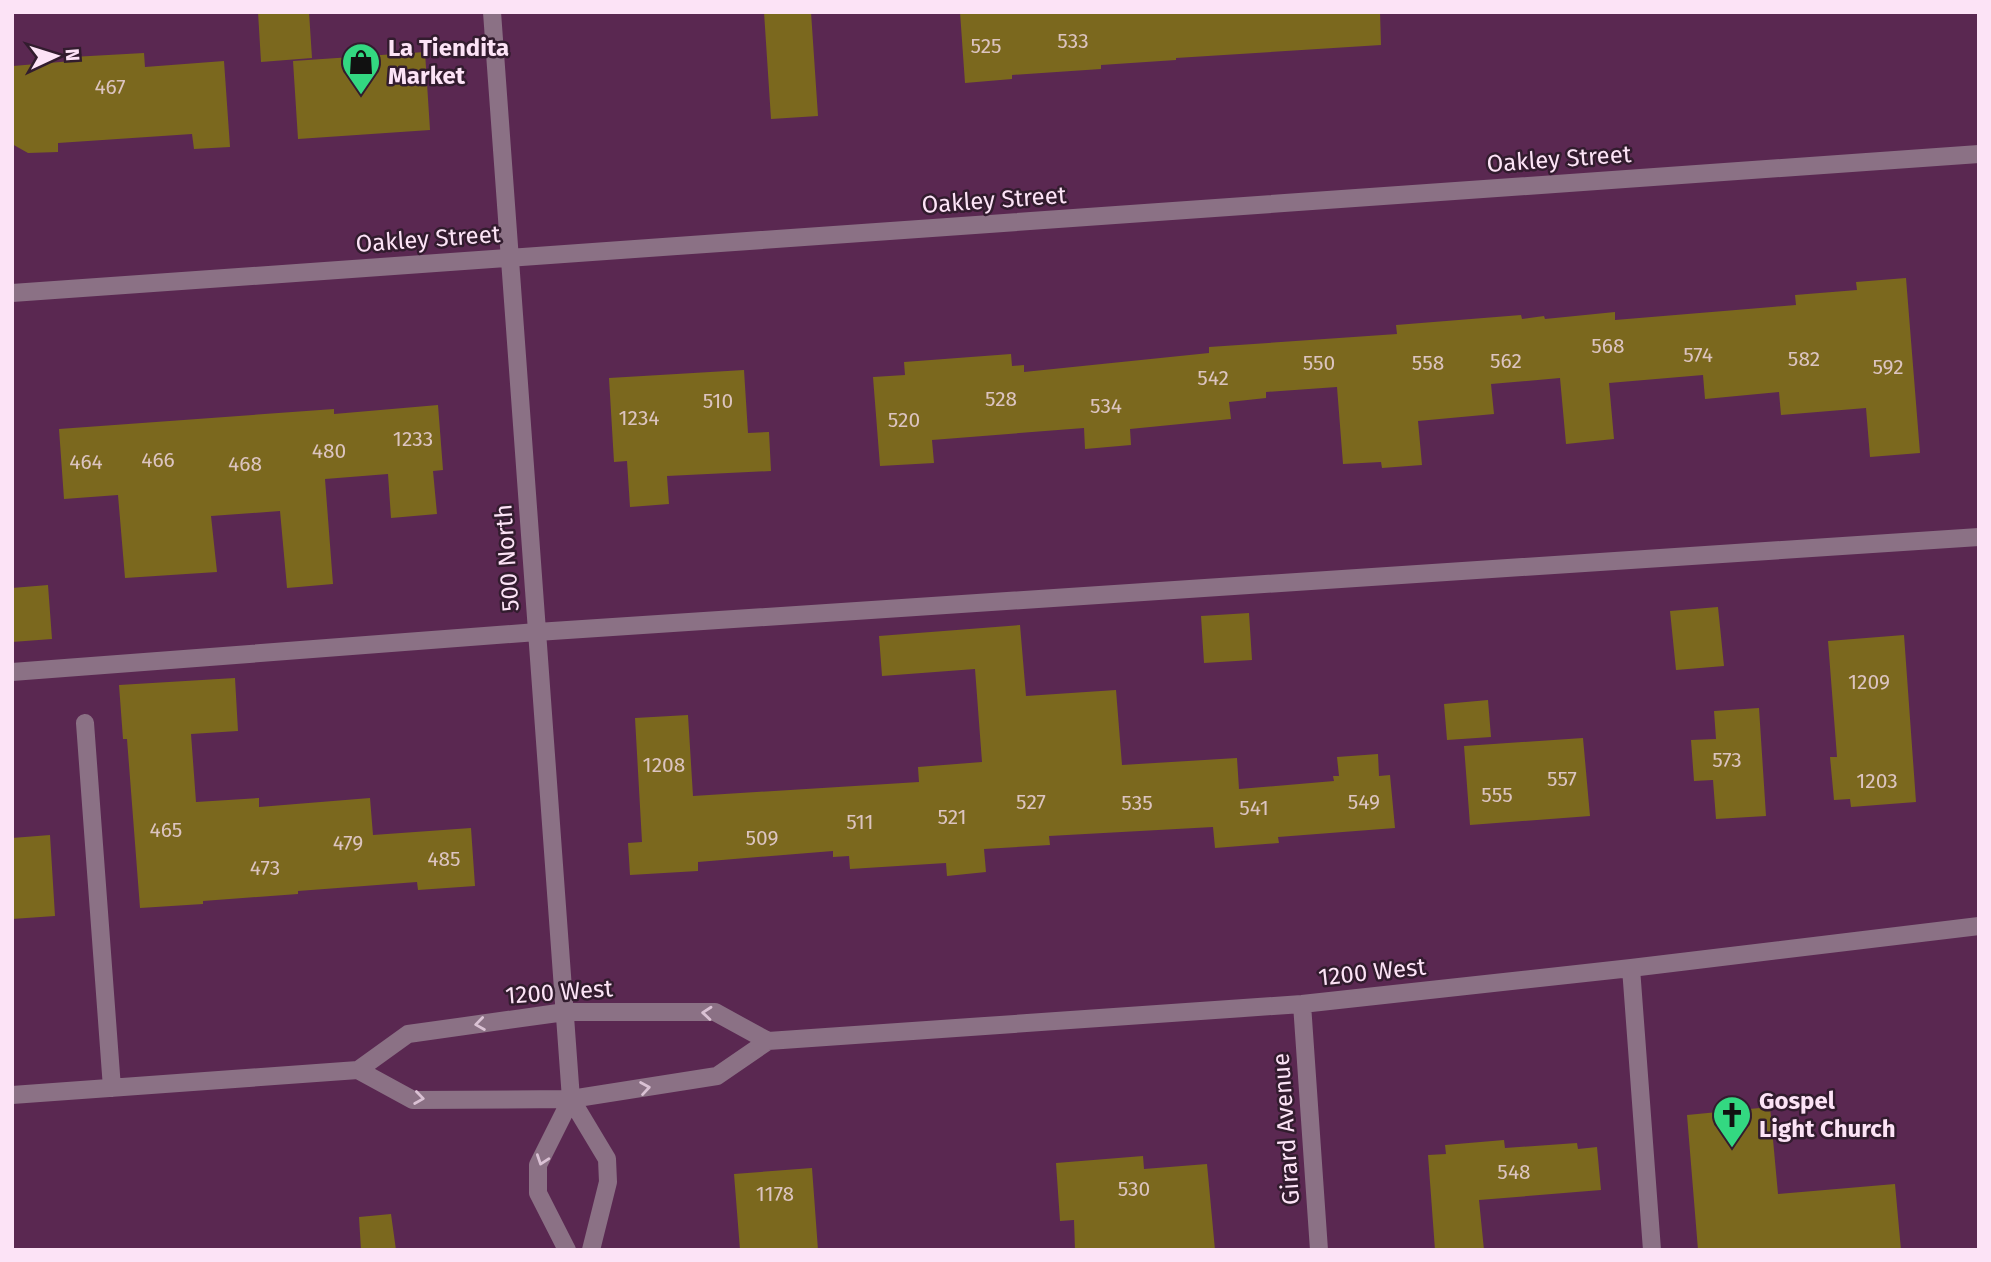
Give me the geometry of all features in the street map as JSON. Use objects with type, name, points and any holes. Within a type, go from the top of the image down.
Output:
[{"type":"street","name":"500 North","points":[[492,12],[571,1099],[607,1159],[608,1182],[590,1250]]},
{"type":"street","name":"Oakley Street","points":[[12,293],[1979,154]]},
{"type":"street","points":[[12,672],[537,632],[1979,537]]},
{"type":"street","points":[[85,723],[112,1088]]},
{"type":"street","name":"1200 West","points":[[358,1070],[408,1034],[565,1012],[715,1012],[768,1041],[1302,1004],[1979,926]]},
{"type":"street","points":[[1631,968],[1652,1250]]},
{"type":"street","name":"Girard Avenue","points":[[1302,1004],[1319,1250]]},
{"type":"street","points":[[12,1096],[358,1070],[413,1100],[571,1099],[717,1076],[768,1041]]},
{"type":"street","points":[[567,1250],[538,1194],[538,1165],[571,1099]]},
{"type":"building","points":[[258,12],[309,12],[312,58],[261,62]]},
{"type":"building","points":[[764,12],[811,12],[818,116],[771,119]]},
{"type":"building","points":[[960,12],[1380,12],[1381,45],[1176,58],[1101,65],[1101,69],[1012,75],[1012,79],[965,83]]},
{"type":"building","name":"La Tiendita Market","points":[[425,52],[430,130],[298,139],[293,61]]},
{"type":"building","points":[[144,53],[145,67],[224,61],[230,147],[194,149],[192,134],[58,143],[58,152],[28,153],[12,144],[13,66],[72,61],[72,57]]},
{"type":"building","points":[[1906,278],[1920,453],[1870,457],[1866,408],[1781,415],[1779,392],[1705,399],[1703,375],[1609,383],[1614,439],[1566,444],[1560,378],[1491,384],[1494,414],[1418,421],[1422,465],[1382,468],[1381,462],[1343,464],[1337,387],[1266,392],[1266,398],[1229,402],[1231,419],[1130,429],[1131,445],[1085,449],[1084,428],[932,440],[934,463],[880,466],[873,377],[905,375],[904,362],[1011,354],[1012,366],[1024,365],[1024,372],[1209,353],[1209,347],[1397,334],[1396,325],[1521,315],[1522,319],[1544,316],[1545,319],[1615,312],[1615,320],[1796,305],[1795,295],[1857,290],[1856,282]]},
{"type":"building","points":[[744,370],[748,433],[769,432],[771,471],[667,476],[669,504],[630,507],[627,461],[614,462],[609,378]]},
{"type":"building","points":[[438,405],[443,470],[433,471],[437,514],[391,518],[388,474],[325,479],[333,584],[287,588],[280,511],[211,516],[217,572],[125,578],[118,495],[64,499],[59,429],[334,409],[334,414]]},
{"type":"building","points":[[48,585],[52,639],[12,642],[12,588]]},
{"type":"building","points":[[1718,607],[1724,666],[1676,670],[1670,611]]},
{"type":"building","points":[[1249,613],[1252,660],[1204,663],[1201,616]]},
{"type":"building","points":[[1020,625],[1026,696],[1116,690],[1122,765],[1237,758],[1239,789],[1334,781],[1333,776],[1339,776],[1337,757],[1378,754],[1379,776],[1390,775],[1395,828],[1278,837],[1279,843],[1215,848],[1213,827],[1049,836],[1050,845],[984,849],[986,872],[947,876],[946,863],[850,869],[849,856],[833,857],[833,851],[698,862],[698,871],[630,875],[628,843],[642,842],[635,718],[688,715],[693,796],[919,782],[918,767],[982,762],[975,669],[882,676],[879,636]]},
{"type":"building","points":[[1904,635],[1916,802],[1851,807],[1850,799],[1834,800],[1830,757],[1837,757],[1828,641]]},
{"type":"building","points":[[235,678],[238,731],[191,734],[196,802],[259,798],[259,807],[370,798],[373,835],[471,828],[475,886],[418,890],[417,882],[298,891],[298,894],[140,908],[127,739],[123,739],[119,685]]},
{"type":"building","points":[[1488,700],[1491,737],[1447,740],[1444,704]]},
{"type":"building","points":[[1759,708],[1766,816],[1716,819],[1713,780],[1694,781],[1691,740],[1716,739],[1714,711]]},
{"type":"building","points":[[1583,738],[1590,816],[1470,825],[1464,746]]},
{"type":"building","points":[[50,835],[55,916],[12,919],[12,838]]},
{"type":"building","name":"Gospel Light Church","points":[[1770,1107],[1778,1194],[1895,1184],[1901,1250],[1698,1250],[1687,1115]]},
{"type":"building","points":[[1504,1140],[1505,1148],[1577,1143],[1578,1149],[1597,1147],[1601,1190],[1479,1200],[1484,1250],[1435,1250],[1428,1155],[1446,1154],[1445,1145]]},
{"type":"building","points":[[1143,1156],[1144,1169],[1207,1164],[1215,1250],[1075,1250],[1074,1220],[1060,1221],[1056,1163]]},
{"type":"building","points":[[812,1168],[818,1250],[740,1250],[734,1174]]},
{"type":"building","points":[[391,1214],[396,1250],[361,1250],[359,1217]]},
{"type":"place","name":"La Tiendita Market","points":[[361,96]]},
{"type":"place","name":"Gospel Light Church","points":[[1732,1149]]}]
